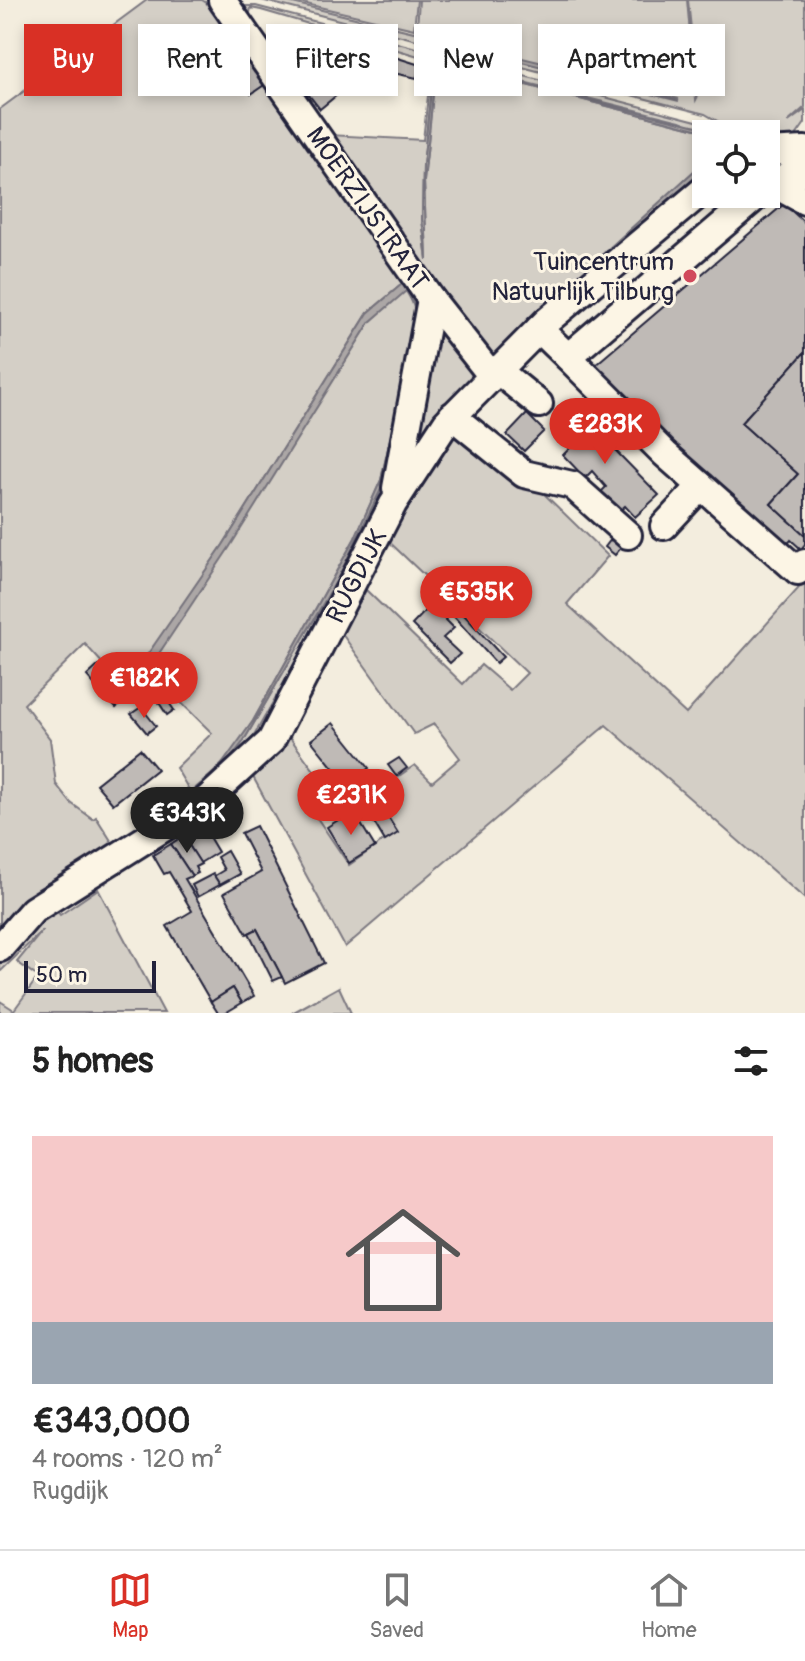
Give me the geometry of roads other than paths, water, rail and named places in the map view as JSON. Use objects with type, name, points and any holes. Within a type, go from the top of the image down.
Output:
[{"type":"street","name":"MOERZIJSTRAAT","points":[[222,0],[431,299],[494,372],[539,404]]},
{"type":"street","points":[[780,151],[805,150]]},
{"type":"street","points":[[780,181],[796,172],[805,172]]},
{"type":"street","points":[[780,193],[805,201]]},
{"type":"street","name":"RUGDIJK","points":[[0,948],[33,910],[203,803],[271,741],[393,504],[415,466],[452,416],[539,329],[692,200]]},
{"type":"street","points":[[568,357],[743,208]]},
{"type":"street","points":[[646,238],[672,268]]},
{"type":"street","name":"MOERZIJSTRAAT","points":[[393,504],[431,299]]},
{"type":"street","points":[[539,329],[701,486],[798,571],[805,563]]},
{"type":"street","points":[[452,416],[524,474],[572,485],[628,535]]},
{"type":"street","points":[[664,526],[701,486]]},
{"type":"place","name":"Tuincentrum Natuurlijk Tilburg","points":[[690,276]]}]
